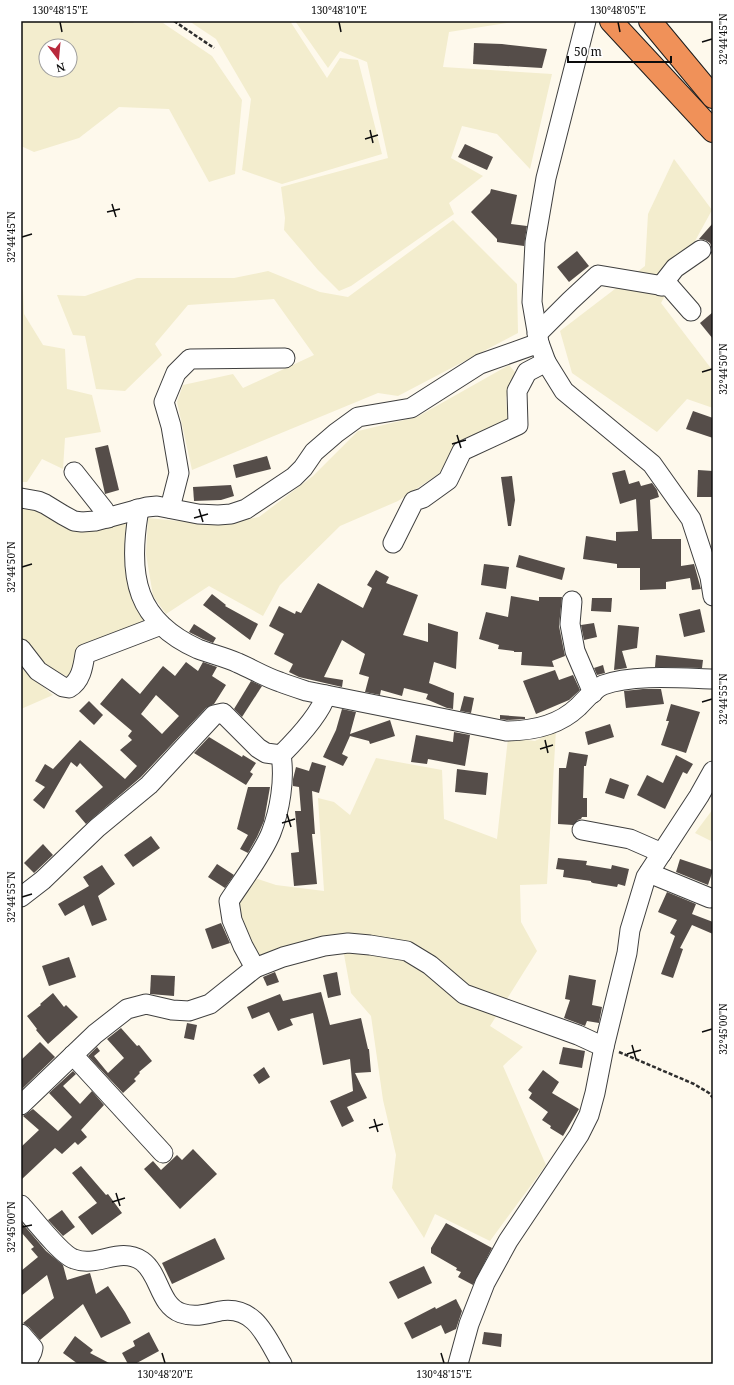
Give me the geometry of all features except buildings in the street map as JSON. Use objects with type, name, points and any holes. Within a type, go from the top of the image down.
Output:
[{"type":"highway","points":[[611,21],[713,130]]},
{"type":"highway","points":[[632,21],[713,117]]},
{"type":"highway","points":[[650,21],[713,97]]},
{"type":"highway","points":[[662,21],[713,86]]},
{"type":"street","points":[[583,22],[546,178],[535,242],[532,302],[538,338],[546,362],[564,391],[652,464],[687,513],[691,519],[710,577],[713,596]]},
{"type":"street","points":[[661,286],[675,268],[701,250]]},
{"type":"street","points":[[21,498],[45,504],[74,521],[88,522],[108,518],[146,506],[170,508],[198,514],[231,514],[246,509],[294,477],[303,468],[314,452],[358,417],[411,408],[480,364],[538,338],[570,301],[598,275],[670,287],[691,311]]},
{"type":"street","points":[[170,508],[179,473],[171,426],[164,402],[176,373],[190,359],[285,358]]},
{"type":"street","points":[[393,543],[414,501],[423,498],[448,480],[462,451],[518,425],[517,391],[527,372],[546,362]]},
{"type":"street","points":[[74,472],[104,510],[108,518]]},
{"type":"street","points":[[137,509],[138,515],[134,555],[136,577],[142,600],[161,625],[178,639],[199,649],[238,663],[279,682],[306,691],[506,731],[534,729],[568,716],[601,685],[625,679],[713,679]]},
{"type":"street","points":[[572,601],[570,624],[575,651],[593,693]]},
{"type":"street","points":[[21,648],[38,671],[58,684],[69,688],[76,685],[82,670],[85,654],[161,625]]},
{"type":"street","points":[[255,968],[243,946],[232,920],[229,901],[271,833],[278,811],[281,788],[281,755],[318,713],[324,704],[326,695]]},
{"type":"street","points":[[21,897],[43,880],[97,828],[149,785],[214,715],[223,713],[258,748],[266,753],[281,755]]},
{"type":"street","points":[[458,1364],[469,1324],[485,1283],[508,1241],[579,1135],[589,1115],[627,953],[630,930],[646,877],[699,796],[713,771]]},
{"type":"street","points":[[582,830],[630,839],[662,853]]},
{"type":"street","points":[[649,873],[710,898]]},
{"type":"street","points":[[21,1104],[95,1034],[127,1009],[146,1004],[172,1010],[189,1011],[210,1004],[255,968],[283,957],[324,946],[348,943],[370,945],[407,952],[430,965],[464,994],[578,1035],[604,1047]]},
{"type":"street","points":[[73,1055],[163,1153]]},
{"type":"street","points":[[21,1205],[56,1244],[73,1259],[83,1262],[93,1262],[126,1255],[143,1262],[152,1273],[163,1296],[172,1309],[192,1316],[206,1315],[221,1311],[231,1311],[248,1315],[255,1320],[282,1364]]},
{"type":"street","points":[[21,1334],[33,1348],[26,1364]]},
{"type":"path","points":[[174,21],[214,48]]},
{"type":"path","points":[[604,1047],[694,1084],[709,1093],[713,1098]]},
{"type":"shaded area","points":[[21,21],[132,21],[134,23],[163,23],[212,56],[242,100],[235,174],[209,182],[169,109],[119,107],[79,138],[34,152],[21,146]]},
{"type":"shaded area","points":[[189,21],[290,21],[327,78],[340,58],[358,60],[382,154],[282,184],[242,170],[251,99],[216,39]]},
{"type":"shaded area","points":[[295,21],[519,21],[449,32],[443,67],[552,74],[530,169],[497,134],[462,126],[451,158],[483,176],[449,203],[454,214],[351,286],[339,291],[318,270],[284,230],[285,218],[281,187],[388,158],[367,62],[340,51],[328,68]]},
{"type":"shaded area","points":[[674,159],[712,210],[661,303],[713,371],[713,408],[687,399],[657,432],[572,373],[560,331],[645,266],[648,214]]},
{"type":"shaded area","points":[[453,220],[517,284],[518,333],[398,396],[378,393],[192,470],[177,402],[183,385],[233,374],[243,388],[314,355],[274,299],[188,305],[155,344],[162,355],[125,391],[96,389],[85,336],[73,335],[57,295],[85,296],[137,278],[234,278],[268,271],[320,292],[348,297]]},
{"type":"shaded area","points":[[21,289],[23,290],[24,314],[43,345],[65,349],[67,389],[92,395],[101,432],[65,438],[63,469],[42,459],[27,482],[21,482]]},
{"type":"shaded area","points":[[509,365],[515,372],[506,398],[508,419],[454,445],[440,473],[398,501],[340,526],[280,585],[263,616],[209,586],[166,614],[153,596],[146,554],[148,518],[219,525],[259,517],[313,476],[358,431],[417,417]]},
{"type":"shaded area","points":[[34,506],[129,520],[148,623],[82,648],[68,677],[47,666],[21,638],[21,508]]},
{"type":"shaded area","points":[[21,668],[53,695],[21,709]]},
{"type":"shaded area","points":[[556,730],[547,884],[520,885],[521,922],[537,951],[490,1026],[523,1047],[503,1066],[546,1165],[490,1241],[435,1214],[424,1238],[392,1188],[396,1155],[383,1100],[371,1016],[351,993],[341,938],[254,959],[236,906],[252,877],[276,885],[324,891],[318,798],[334,802],[350,815],[376,758],[442,770],[444,819],[497,839],[508,738],[535,741]]},
{"type":"shaded area","points":[[713,809],[713,842],[695,833]]}]
